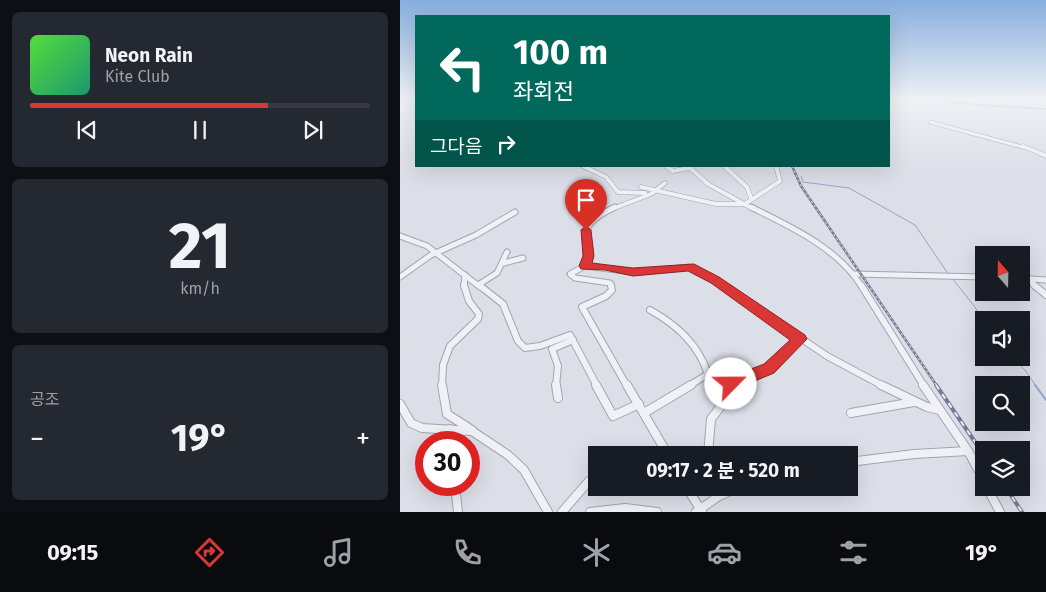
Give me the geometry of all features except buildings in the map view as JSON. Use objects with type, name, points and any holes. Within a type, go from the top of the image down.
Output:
[{"type":"street","points":[[933,123],[1025,147],[1046,156]]},
{"type":"street","points":[[585,167],[606,177],[618,192],[656,192],[665,184]]},
{"type":"street","points":[[667,167],[673,171],[689,167],[704,181],[804,237],[838,259],[854,274],[975,464]]},
{"type":"street","points":[[725,167],[747,187],[751,198]]},
{"type":"street","points":[[641,187],[656,192],[723,205],[745,204],[751,198],[780,182],[776,167]]},
{"type":"street","points":[[585,266],[588,256],[586,231],[590,223],[616,206],[650,193]]},
{"type":"street","points":[[703,201],[712,197]]},
{"type":"street","points":[[400,277],[436,253],[476,235],[514,212]]},
{"type":"street","points":[[400,236],[436,253],[503,304],[518,341],[525,348],[540,346],[570,335],[613,416],[639,404]]},
{"type":"street","points":[[478,285],[495,277],[504,263],[507,252]]},
{"type":"street","points":[[504,263],[523,258]]},
{"type":"street","points":[[663,446],[582,307],[609,294],[612,290],[608,281],[575,278],[570,274],[574,270],[585,266],[633,272],[690,267],[715,280],[800,339],[848,368],[915,402]]},
{"type":"street","points":[[854,274],[975,277]]},
{"type":"street","points":[[465,275],[463,285],[475,310],[479,314],[479,318],[472,327],[454,340],[449,348],[441,386],[447,414],[472,431]]},
{"type":"street","points":[[1046,280],[1031,279],[1031,282],[1046,296]]},
{"type":"street","points":[[644,413],[708,374],[694,345],[684,332],[650,310]]},
{"type":"street","points":[[709,446],[711,418],[721,406],[731,384],[769,369],[800,339]]},
{"type":"street","points":[[558,398],[554,387],[558,372],[557,363],[552,349],[573,340]]},
{"type":"street","points":[[851,413],[915,402],[936,405]]},
{"type":"street","points":[[400,404],[412,423],[422,428],[472,431]]},
{"type":"street","points":[[480,437],[508,454],[524,470],[548,512]]},
{"type":"street","points":[[858,461],[914,454],[968,451]]},
{"type":"street","points":[[562,512],[588,482]]},
{"type":"street","points":[[456,496],[458,512]]},
{"type":"street","points":[[692,496],[700,511],[714,496]]},
{"type":"street","points":[[991,496],[1000,512]]},
{"type":"street","points":[[590,512],[624,508],[657,512]]},
{"type":"waterway","points":[[801,176],[803,182],[849,188],[915,225],[949,275]]},
{"type":"waterway","points":[[952,278],[977,311]]},
{"type":"waterway","points":[[1021,366],[1036,386]]},
{"type":"waterway","points":[[1035,385],[1046,400]]},
{"type":"railway","points":[[792,167],[801,186],[937,386]]},
{"type":"railway","points":[[936,385],[975,442]]},
{"type":"railway","points":[[1011,496],[1022,512]]},
{"type":"route","points":[[586,230],[588,256],[585,266],[598,266],[633,272],[690,267],[715,280],[800,339],[789,347],[783,357],[769,369],[731,384]]}]
